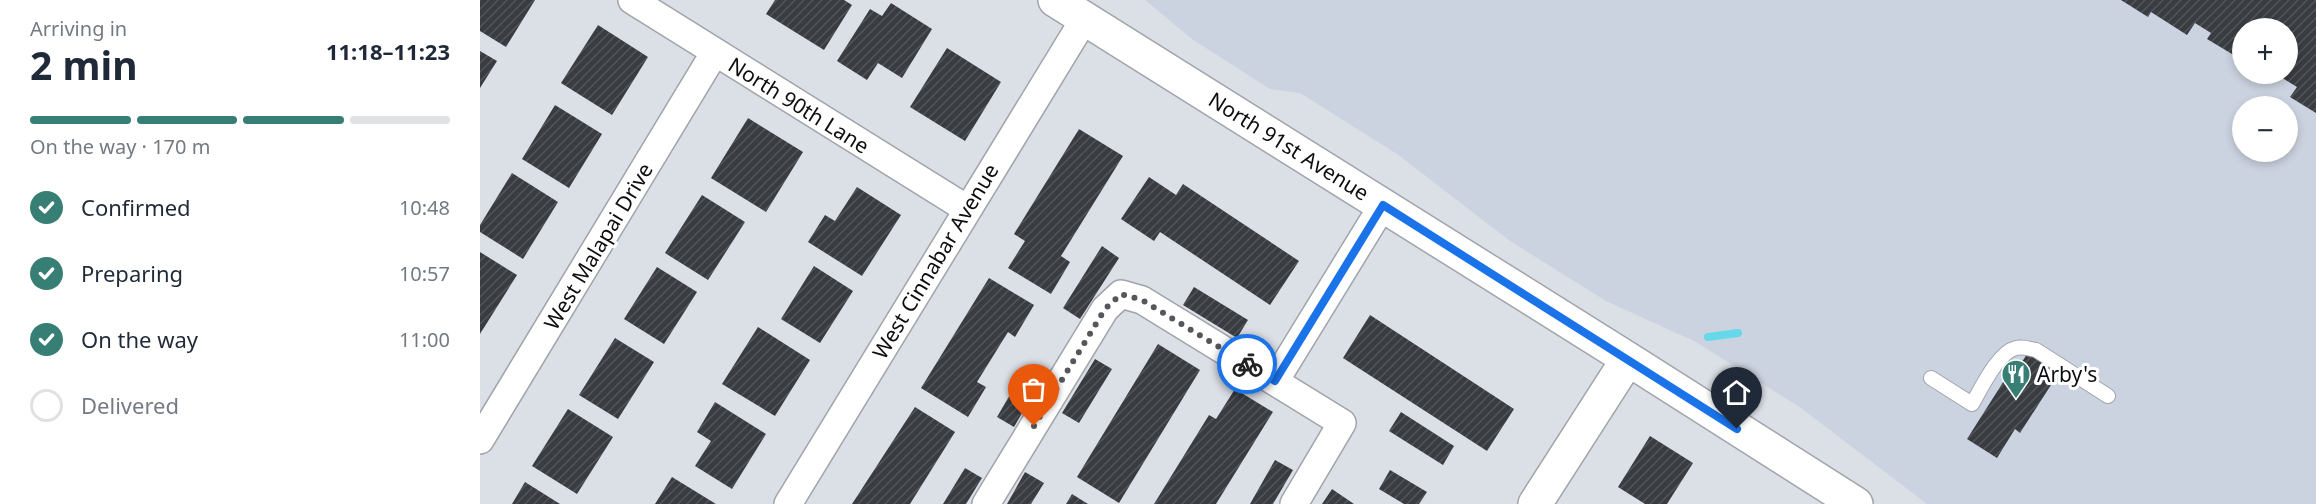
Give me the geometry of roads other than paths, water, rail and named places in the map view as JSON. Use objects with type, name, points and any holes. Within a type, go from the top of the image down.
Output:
[{"type":"main road","name":"North 91st Avenue","points":[[1055,0],[1629,359],[1856,504]]},
{"type":"main road","points":[[1535,504],[1629,359]]},
{"type":"street","name":"North 90th Lane","points":[[632,0],[966,209]]},
{"type":"street","name":"West Cinnabar Avenue","points":[[788,504],[966,209],[1085,18]]},
{"type":"street","name":"West Malapai Drive","points":[[480,440],[716,52]]},
{"type":"street","points":[[1275,381],[1383,205]]},
{"type":"street","points":[[986,504],[1105,309],[1121,294],[1142,300],[1342,423],[1294,504]]},
{"type":"lane","points":[[1931,378],[1972,404],[2001,357],[2014,348],[2022,347],[2036,350],[2108,396]]},
{"type":"waterway","points":[[1708,337],[1738,333]]},
{"type":"place","name":"Arby's","points":[[2016,400]]}]
